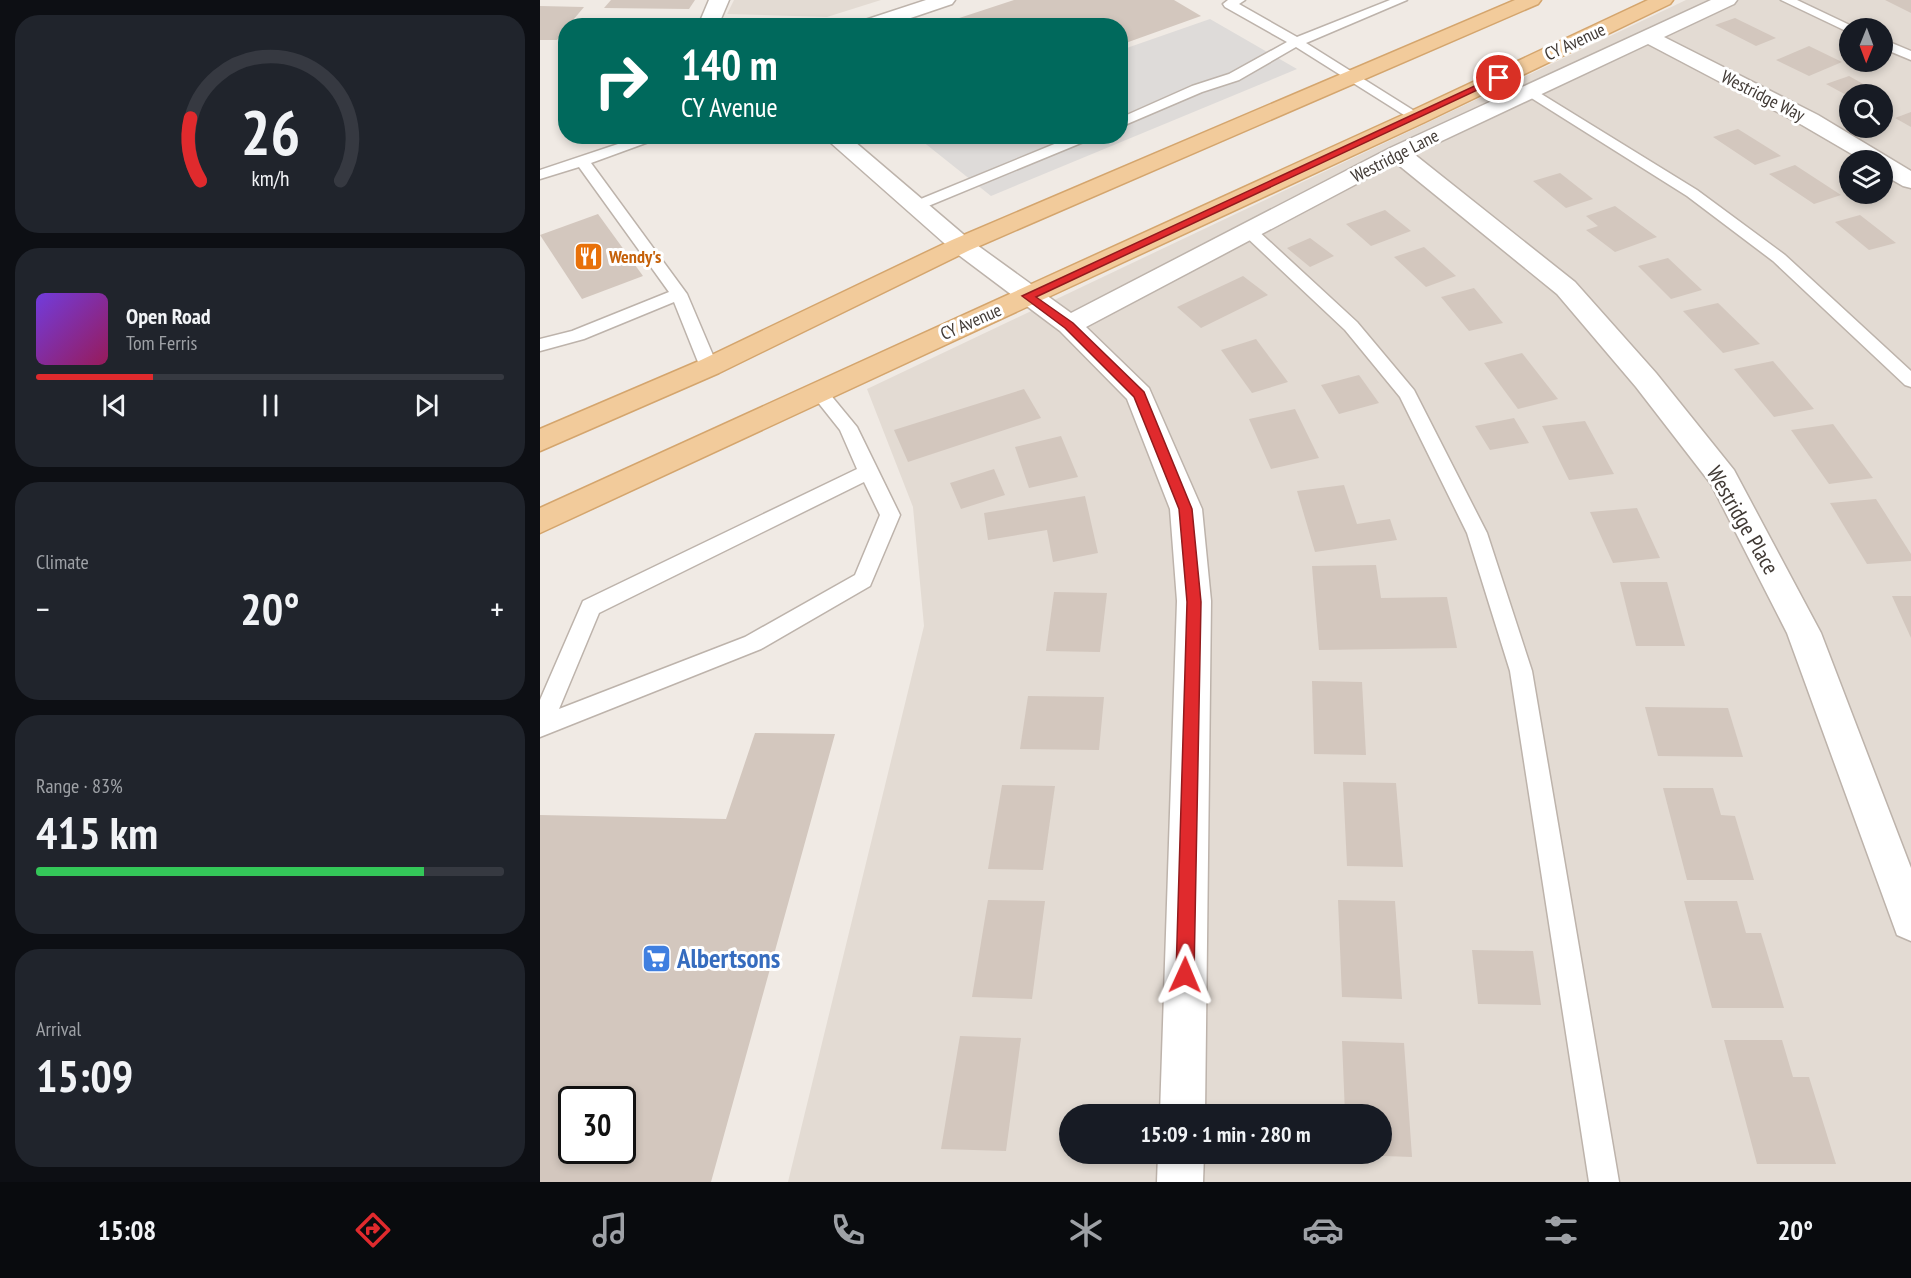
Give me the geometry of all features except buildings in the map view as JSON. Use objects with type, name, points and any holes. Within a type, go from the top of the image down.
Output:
[{"type":"main road","points":[[540,441],[709,367],[961,245],[1531,0]]},
{"type":"main road","name":"CY Avenue","points":[[540,520],[1417,117],[1663,0]]},
{"type":"main road","points":[[540,455],[665,393],[709,367]]},
{"type":"street","points":[[712,18],[720,0]]},
{"type":"street","points":[[890,18],[945,0]]},
{"type":"street","name":"Westridge Lane","points":[[1069,325],[1398,153],[1727,0]]},
{"type":"street","name":"Westridge Way","points":[[1647,36],[1810,120],[1860,150]]},
{"type":"street","points":[[843,144],[961,245],[1069,325],[1139,395],[1186,509],[1194,602],[1182,1104]]},
{"type":"street","name":"Westridge Place","points":[[1398,153],[1566,288],[1646,380],[1723,478],[1804,633],[1911,921]]},
{"type":"street","points":[[1893,170],[1911,181]]},
{"type":"street","points":[[1180,1182],[1181,1164]]},
{"type":"lane","points":[[1239,0],[1229,4],[1296,42],[1417,117]]},
{"type":"lane","points":[[1128,119],[1197,89],[1234,77],[1296,42],[1401,0]]},
{"type":"lane","points":[[1787,0],[1839,23]]},
{"type":"lane","points":[[1893,48],[1911,56]]},
{"type":"lane","points":[[1530,91],[1692,193],[1779,258],[1911,381]]},
{"type":"lane","points":[[540,175],[634,144]]},
{"type":"lane","points":[[916,206],[1065,144]]},
{"type":"lane","points":[[582,161],[679,294],[709,367]]},
{"type":"lane","points":[[1250,231],[1351,326],[1408,394],[1477,533],[1521,671],[1604,1182]]},
{"type":"lane","points":[[540,345],[578,335],[679,294]]},
{"type":"lane","points":[[540,726],[753,643],[863,580],[890,515],[848,427],[818,391]]},
{"type":"lane","points":[[540,726],[591,607],[868,471]]},
{"type":"shaded area","points":[[734,0],[881,0],[827,17],[727,14]]},
{"type":"shaded area","points":[[1686,0],[1911,0],[1911,1182],[788,1182],[924,626],[913,507],[867,389]]},
{"type":"shaded area","points":[[1210,19],[1297,69],[1128,139],[1128,48]]},
{"type":"shaded area","points":[[926,144],[1116,144],[991,196]]},
{"type":"place","name":"Wendy's","points":[[588,257]]},
{"type":"place","name":"Albertsons","points":[[656,959]]},
{"type":"route","points":[[1185,975],[1194,602],[1186,509],[1139,395],[1069,325],[1028,296],[1499,78]]}]
